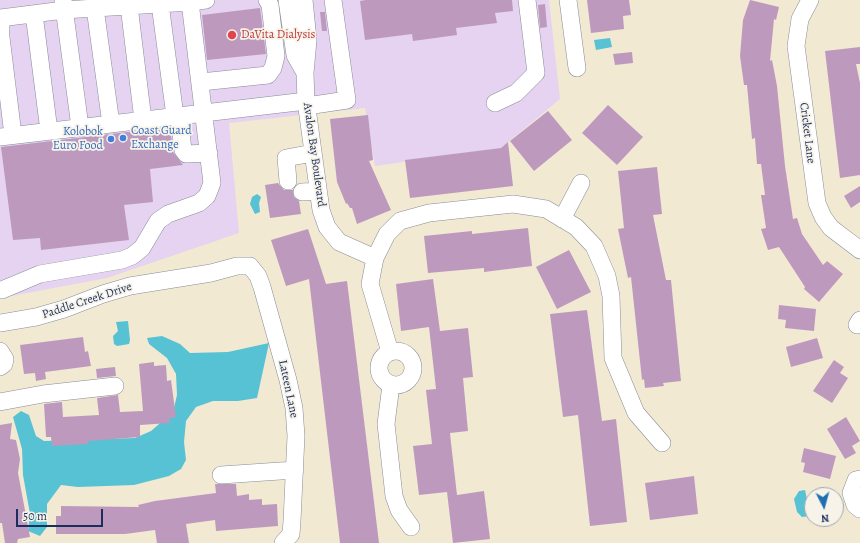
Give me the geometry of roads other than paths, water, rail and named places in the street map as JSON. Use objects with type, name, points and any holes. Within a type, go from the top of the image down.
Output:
[{"type":"street","points":[[201,82],[268,75],[276,56],[270,5],[267,0]]},
{"type":"street","name":"Avalon Bay Boulevard","points":[[287,0],[295,55],[305,73]]},
{"type":"street","name":"Avalon Bay Boulevard","points":[[304,0],[308,40],[305,73],[306,104],[321,210],[328,227],[339,242],[374,258]]},
{"type":"street","points":[[1,285],[40,274],[122,260],[132,256],[142,248],[158,221],[168,214],[199,203],[207,196],[212,183],[204,113],[201,82],[198,1],[95,8],[64,5],[34,14],[0,18],[7,136],[204,113],[347,100],[333,0]]},
{"type":"street","points":[[495,103],[516,93],[536,73],[527,0]]},
{"type":"street","points":[[568,0],[577,68]]},
{"type":"street","name":"Cricket Lane","points":[[810,0],[800,19],[796,46],[817,203],[823,217],[831,228],[860,250]]},
{"type":"street","points":[[160,4],[183,150],[186,154],[209,153]]},
{"type":"street","points":[[64,5],[80,127]]},
{"type":"street","points":[[129,6],[143,120]]},
{"type":"street","points":[[95,8],[111,124]]},
{"type":"street","points":[[34,14],[49,131]]},
{"type":"street","points":[[288,181],[286,158],[313,153]]},
{"type":"street","points":[[562,219],[581,183]]},
{"type":"street","points":[[302,192],[318,191]]},
{"type":"street","points":[[390,352],[370,284],[374,258],[387,234],[400,221],[429,213],[513,204],[546,209],[576,228],[594,246],[607,276],[611,296],[613,358],[636,413],[662,443]]},
{"type":"street","name":"Lateen Lane","points":[[221,271],[237,266],[250,266],[258,276],[288,380],[294,408],[296,436],[295,470],[291,534],[283,543]]},
{"type":"street","name":"Paddle Creek Drive","points":[[0,323],[36,317],[130,286],[221,271]]},
{"type":"street","points":[[0,351],[5,359],[4,364],[0,367]]},
{"type":"street","points":[[396,351],[408,355],[413,365],[413,372],[407,382],[397,386],[391,385],[381,378],[379,365],[381,359],[390,352],[396,351]]},
{"type":"street","points":[[391,385],[386,424],[394,496],[399,510],[412,527]]},
{"type":"street","points":[[0,402],[43,394],[115,386]]},
{"type":"street","points":[[221,475],[295,470]]},
{"type":"street","points":[[858,480],[850,493],[855,505],[860,509]]},
{"type":"water","points":[[610,38],[612,47],[596,50],[594,40]]},
{"type":"water","points":[[257,194],[261,197],[259,203],[260,212],[255,214],[250,204],[252,197]]},
{"type":"water","points":[[128,321],[129,344],[117,346],[114,344],[113,336],[118,331],[116,322]]},
{"type":"water","points":[[162,336],[180,344],[190,353],[228,352],[269,343],[257,398],[238,401],[213,401],[196,407],[186,421],[184,442],[186,460],[181,469],[169,476],[134,485],[78,487],[61,485],[47,504],[47,527],[40,536],[28,531],[30,514],[23,475],[22,449],[13,417],[21,411],[29,415],[36,436],[44,441],[135,438],[151,431],[173,412],[177,395],[176,374],[167,358],[149,344],[147,338]]},
{"type":"water","points":[[804,490],[804,517],[802,517],[797,512],[794,499],[799,491]]},
{"type":"place","name":"DaVita Dialysis","points":[[232,35]]},
{"type":"place","name":"Coast Guard Exchange","points":[[123,138]]},
{"type":"place","name":"Kolobok Euro Food","points":[[111,139]]}]
